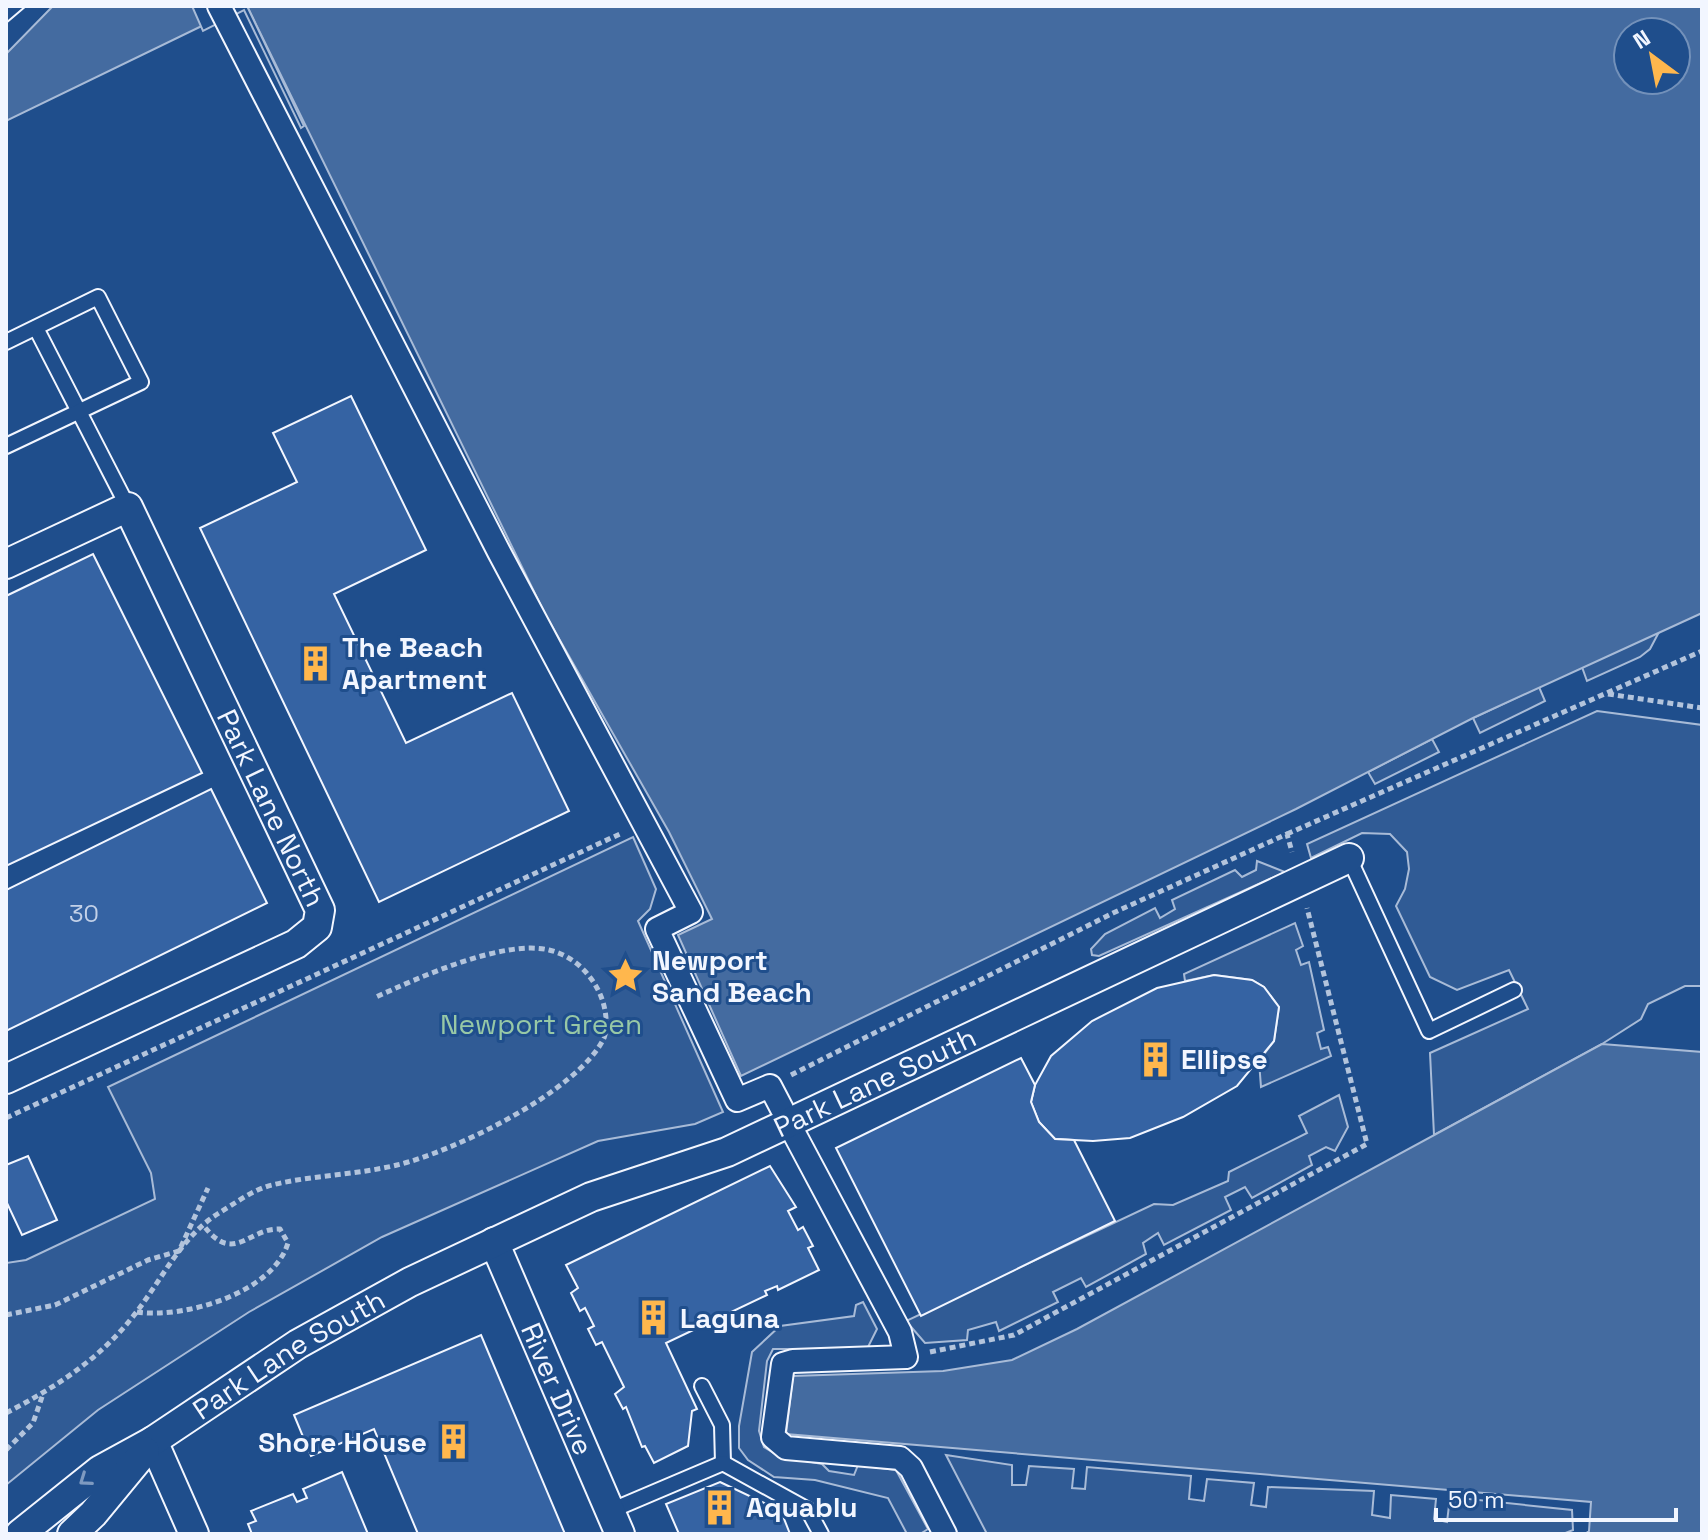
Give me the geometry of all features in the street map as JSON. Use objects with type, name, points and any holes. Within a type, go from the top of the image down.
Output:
[{"type":"street","points":[[221,11],[492,538],[691,912],[657,929],[737,1100],[770,1086],[782,1109]]},
{"type":"street","points":[[6,564],[128,507]]},
{"type":"street","name":"Park Lane North","points":[[6,1079],[296,944],[313,933],[319,920],[320,910],[310,887],[128,507]]},
{"type":"street","name":"Park Lane South","points":[[20,1534],[81,1483],[153,1441],[323,1329],[494,1242],[616,1187],[727,1152],[1349,858]]},
{"type":"street","points":[[795,1135],[900,1332],[906,1357],[793,1361],[783,1364],[773,1437],[786,1448],[900,1458],[911,1468],[945,1534]]},
{"type":"street","name":"River Drive","points":[[494,1242],[615,1523]]},
{"type":"street","points":[[153,1441],[194,1534]]},
{"type":"street","name":"Park Lane South","points":[[72,1534],[93,1514],[153,1441]]},
{"type":"lane","points":[[6,342],[98,297],[141,382],[6,446]]},
{"type":"lane","points":[[36,328],[128,507]]},
{"type":"lane","name":"Park Lane South","points":[[1349,858],[1429,1031],[1514,990]]},
{"type":"lane","points":[[702,1386],[722,1425],[723,1463]]},
{"type":"lane","points":[[615,1523],[723,1463]]},
{"type":"lane","points":[[723,1463],[808,1510],[821,1534]]},
{"type":"path","points":[[770,1086],[1113,913],[1702,651]]},
{"type":"path","points":[[1607,694],[1702,708]]},
{"type":"path","points":[[6,1118],[644,822]]},
{"type":"path","points":[[906,1357],[1014,1335],[1367,1144],[1287,834]]},
{"type":"path","points":[[7,1314],[55,1305],[148,1260],[179,1251],[215,1215],[268,1185],[398,1165],[512,1118],[545,1098],[589,1061],[606,1035],[602,999],[589,975],[575,961],[545,949],[457,963],[376,997]]},
{"type":"path","points":[[6,1413],[43,1394],[92,1361],[137,1312],[179,1251],[208,1188]]},
{"type":"path","points":[[137,1312],[157,1315],[218,1304],[284,1257],[288,1243],[280,1229],[271,1229],[235,1244],[222,1243],[204,1226]]},
{"type":"path","points":[[6,1450],[33,1423],[43,1394]]},
{"type":"shaded area","points":[[6,6],[243,6],[6,121]]},
{"type":"shaded area","points":[[247,6],[1702,6],[1702,613],[1473,718],[1296,809],[741,1076],[678,935],[712,919],[669,832],[545,614]]},
{"type":"shaded area","points":[[1659,632],[1650,649],[1640,657],[1587,681],[1582,667]]},
{"type":"shaded area","points":[[1539,687],[1545,701],[1480,733],[1473,718]]},
{"type":"shaded area","points":[[1597,711],[1702,725],[1702,986],[1685,986],[1648,1004],[1641,1019],[1602,1044],[1434,1135],[1430,1053],[1528,1009],[1509,970],[1457,990],[1430,977],[1396,906],[1405,889],[1409,869],[1407,852],[1390,834],[1362,833],[1311,858],[1307,844]]},
{"type":"shaded area","points":[[1432,739],[1439,752],[1375,784],[1368,772]]},
{"type":"shaded area","name":"Newport Green","points":[[633,837],[656,889],[650,909],[638,921],[723,1112],[695,1124],[598,1141],[382,1237],[249,1312],[98,1410],[6,1485],[6,1263],[26,1260],[155,1199],[151,1173],[108,1087]]},
{"type":"shaded area","points":[[1257,861],[1285,872],[1099,956],[1092,955],[1091,949],[1105,934],[1155,908],[1160,918],[1175,909],[1172,900],[1235,870],[1242,877],[1256,870]]},
{"type":"shaded area","points":[[1295,923],[1303,946],[1296,950],[1301,965],[1309,962],[1324,1030],[1317,1033],[1321,1049],[1328,1047],[1331,1056],[1261,1087],[1259,1061],[1274,1041],[1279,1007],[1264,987],[1252,980],[1214,975],[1185,981],[1184,974]]},
{"type":"shaded area","points":[[1602,1044],[1702,1052],[1702,1534],[1585,1534],[1589,1531],[1591,1502],[786,1434],[793,1376],[943,1371],[1012,1360],[1077,1329]]},
{"type":"shaded area","points":[[1339,1095],[1348,1127],[1335,1151],[1326,1147],[1309,1156],[1312,1165],[1252,1198],[1245,1187],[1225,1197],[1231,1210],[1164,1245],[1158,1233],[1143,1243],[1146,1254],[1086,1287],[1081,1278],[1053,1292],[1058,1302],[999,1331],[996,1322],[968,1330],[967,1340],[925,1343],[906,1321],[1154,1204],[1173,1205],[1228,1181],[1229,1172],[1307,1133],[1299,1116]]},
{"type":"shaded area","points":[[863,1302],[877,1329],[867,1349],[773,1349],[767,1361],[759,1431],[764,1447],[779,1456],[822,1464],[829,1471],[854,1475],[858,1465],[896,1470],[928,1529],[920,1534],[907,1534],[888,1498],[815,1480],[774,1477],[748,1460],[739,1448],[739,1426],[752,1352],[780,1326],[854,1316],[856,1305]]},
{"type":"shaded area","points":[[946,1455],[1012,1465],[1012,1485],[1026,1485],[1029,1466],[1074,1469],[1072,1488],[1085,1489],[1087,1467],[1191,1476],[1189,1499],[1204,1501],[1207,1479],[1254,1483],[1251,1505],[1266,1507],[1268,1487],[1374,1491],[1372,1515],[1390,1518],[1391,1495],[1436,1499],[1434,1519],[1447,1522],[1450,1497],[1572,1510],[1573,1530],[1563,1534],[987,1534]]},
{"type":"pier","points":[[6,6],[53,6],[6,54]]},
{"type":"pier","points":[[192,6],[247,6],[304,126],[301,128],[244,10],[203,31]]},
{"type":"building","name":"The Beach Apartment","points":[[351,396],[426,550],[334,594],[406,743],[512,693],[569,811],[379,902],[200,528],[297,482],[273,433]]},
{"type":"building","points":[[93,554],[202,773],[6,866],[6,596]]},
{"type":"building","points":[[211,789],[267,903],[6,1031],[6,890]]},
{"type":"building","name":"Ellipse","points":[[1214,975],[1252,980],[1264,987],[1279,1007],[1274,1041],[1237,1086],[1183,1117],[1130,1138],[1093,1141],[1055,1139],[1039,1122],[1031,1102],[1035,1085],[1051,1056],[1092,1021],[1157,988]]},
{"type":"building","points":[[1021,1058],[1035,1085],[1031,1102],[1039,1122],[1055,1139],[1074,1140],[1115,1221],[921,1316],[836,1148]]},
{"type":"building","points":[[28,1156],[57,1220],[22,1235],[6,1201],[6,1165]]},
{"type":"building","name":"Laguna","points":[[770,1166],[796,1207],[788,1211],[798,1230],[803,1227],[813,1246],[808,1248],[819,1270],[778,1290],[777,1286],[765,1291],[767,1295],[666,1343],[697,1409],[692,1411],[688,1446],[654,1463],[645,1446],[642,1447],[626,1407],[623,1409],[615,1394],[624,1387],[602,1342],[596,1345],[588,1329],[594,1326],[585,1308],[580,1311],[571,1293],[578,1288],[566,1265]]},
{"type":"building","name":"Shore House","points":[[481,1335],[565,1534],[418,1534],[374,1429],[311,1456],[294,1415]]},
{"type":"building","points":[[342,1472],[368,1534],[252,1534],[248,1524],[256,1521],[251,1511],[293,1494],[297,1502],[307,1498],[303,1489]]},
{"type":"building","name":"Aquablu","points":[[720,1482],[781,1511],[790,1534],[679,1534],[666,1504]]},
{"type":"tram line","points":[[6,23],[26,6]]},
{"type":"place","name":"The Beach Apartment","points":[[316,663]]},
{"type":"place","name":"Newport Sand Beach","points":[[626,976]]},
{"type":"place","name":"Ellipse","points":[[1155,1059]]},
{"type":"place","name":"Laguna","points":[[654,1318]]},
{"type":"place","name":"Shore House","points":[[453,1442]]},
{"type":"place","name":"Aquablu","points":[[720,1507]]}]
